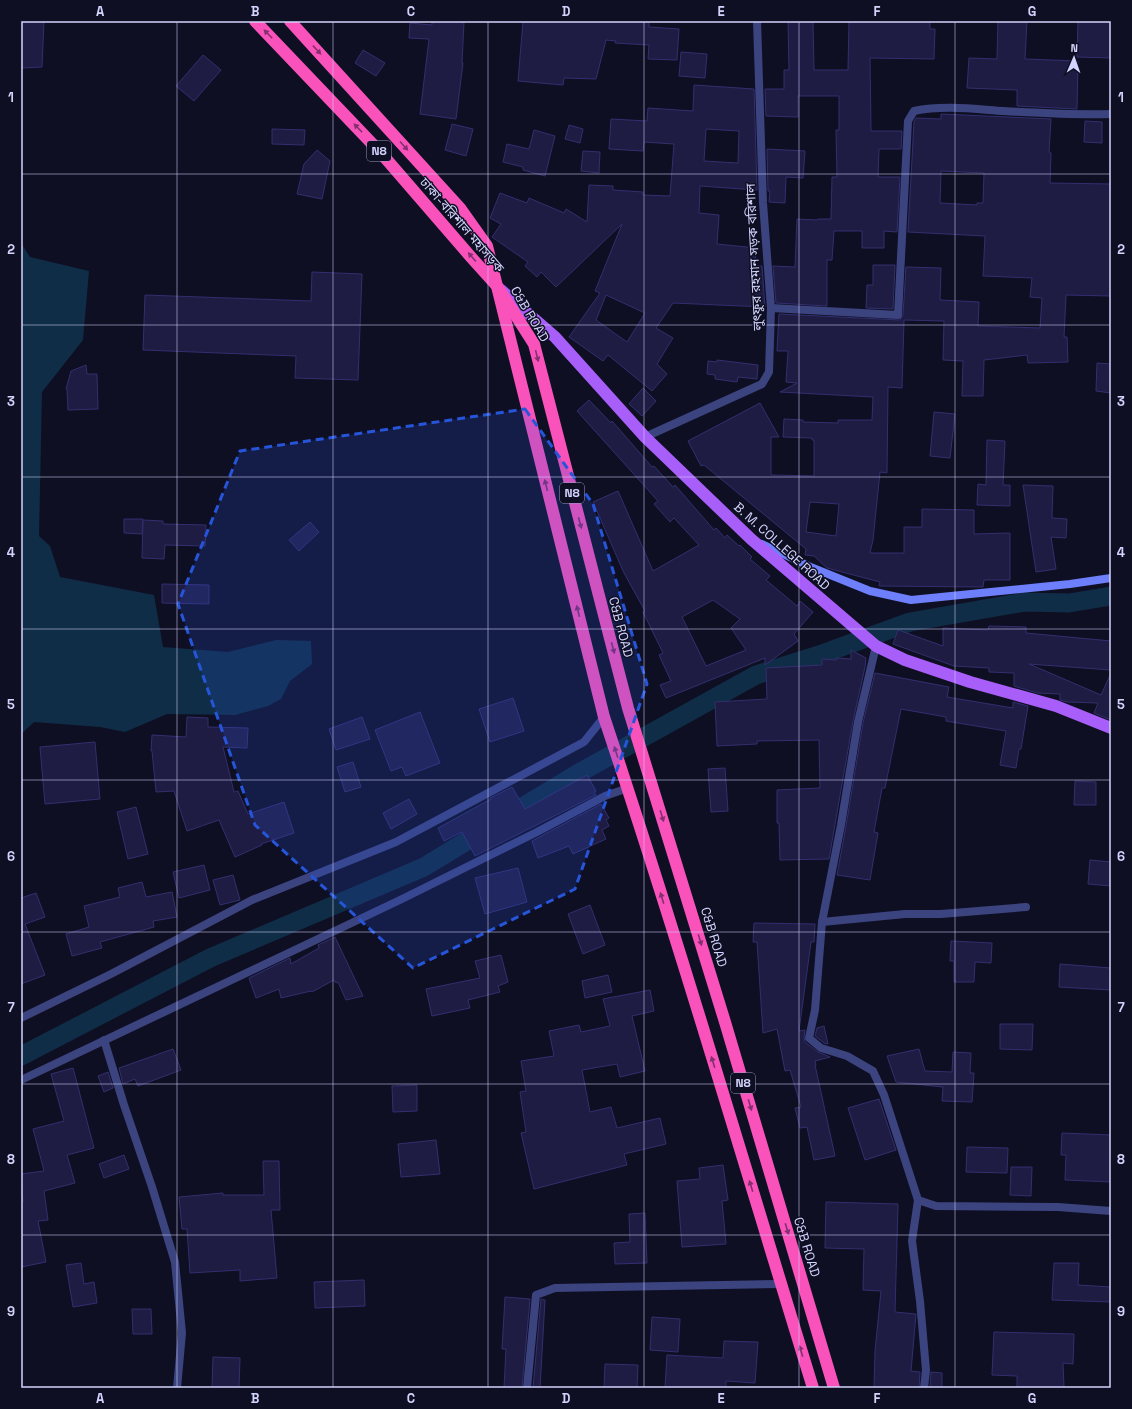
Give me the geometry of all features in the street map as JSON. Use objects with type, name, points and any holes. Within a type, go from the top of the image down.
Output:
[{"type":"highway","name":"ঢাকা-বরিশাল মহাসড়ক","points":[[255,21],[381,153],[497,286]]},
{"type":"highway","name":"ঢাকা-বরিশাল মহাসড়ক","points":[[290,21],[460,208],[487,246],[497,286]]},
{"type":"highway","name":"C&B ROAD","points":[[497,286],[534,344],[628,708],[651,778],[725,1022],[834,1388]]},
{"type":"highway","name":"C&B ROAD","points":[[497,286],[604,717],[628,788],[813,1388]]},
{"type":"main road","name":"B. M. COLLEGE ROAD","points":[[497,286],[555,337],[645,437],[751,539],[876,646],[905,660],[955,677],[1056,706],[1111,728]]},
{"type":"street","name":"লুৎফুর রহমান সড়ক বরিশাল","points":[[645,437],[762,384],[769,372],[771,308],[763,203],[757,21]]},
{"type":"street","points":[[771,308],[898,316],[908,121],[914,111],[927,108],[957,108],[1071,115],[1111,114]]},
{"type":"street","points":[[751,539],[814,568],[870,591],[911,600],[1070,584],[1111,578]]},
{"type":"street","points":[[876,646],[858,722],[841,825],[822,922],[815,1010],[809,1038],[820,1048],[846,1056],[873,1071],[884,1095],[918,1200],[912,1241],[926,1362],[924,1388]]},
{"type":"street","points":[[21,1018],[111,974],[252,900],[396,842],[584,742],[604,717]]},
{"type":"street","points":[[21,1080],[395,902],[537,832],[605,796],[628,788]]},
{"type":"street","points":[[822,922],[906,914],[941,914],[1026,907]]},
{"type":"street","points":[[104,1040],[175,1262],[182,1333],[177,1388]]},
{"type":"street","points":[[918,1200],[936,1206],[1058,1208],[1111,1211]]},
{"type":"street","points":[[526,1388],[536,1295],[555,1288],[781,1284]]},
{"type":"highlighted area","points":[[525,409],[593,504],[647,684],[575,889],[413,968],[255,825],[178,604],[240,451]]},
{"type":"water","points":[[21,243],[30,257],[89,271],[83,340],[42,392],[39,536],[50,546],[60,577],[154,595],[163,647],[228,652],[276,640],[311,641],[312,664],[290,681],[281,699],[268,706],[235,715],[167,714],[125,732],[100,727],[34,722],[21,734]]},
{"type":"building","points":[[21,21],[44,21],[42,67],[21,68]]},
{"type":"building","points":[[432,21],[464,22],[463,63],[456,119],[420,114],[429,39],[409,38],[410,23],[432,25]]},
{"type":"building","points":[[523,21],[649,21],[649,27],[679,29],[677,60],[648,59],[649,45],[615,43],[616,41],[606,40],[596,79],[564,78],[563,85],[518,81]]},
{"type":"building","points":[[788,21],[813,21],[814,70],[848,70],[849,21],[930,21],[930,29],[935,29],[934,59],[870,58],[871,131],[902,131],[901,149],[879,149],[878,177],[900,177],[897,232],[884,231],[884,248],[862,248],[862,231],[834,231],[832,260],[827,260],[827,306],[776,303],[773,266],[795,267],[797,219],[831,219],[832,177],[837,177],[836,130],[839,130],[839,96],[798,96],[798,117],[766,116],[765,89],[784,89],[784,70],[789,70]]},
{"type":"building","points":[[998,21],[1027,21],[1025,59],[1078,61],[1077,109],[1017,106],[1017,90],[967,88],[969,58],[997,59]]},
{"type":"building","points":[[1078,21],[1110,21],[1110,58],[1077,57]]},
{"type":"building","points":[[363,50],[385,63],[376,76],[355,63]]},
{"type":"building","points":[[681,52],[707,54],[705,78],[679,76]]},
{"type":"building","points":[[203,55],[221,70],[194,101],[176,86]]},
{"type":"building","points":[[694,85],[754,89],[757,190],[700,186],[699,213],[719,215],[717,244],[756,248],[755,266],[762,266],[765,307],[673,303],[656,328],[673,338],[657,364],[667,374],[652,391],[608,355],[603,361],[569,337],[600,293],[595,291],[622,224],[556,287],[541,272],[537,277],[525,266],[528,262],[492,237],[501,224],[490,218],[500,193],[527,203],[529,198],[564,213],[566,209],[587,222],[589,185],[613,186],[613,190],[643,192],[643,195],[670,196],[674,144],[644,142],[643,151],[609,149],[611,119],[647,121],[648,108],[693,111]],"holes":[[[706,129],[739,131],[738,163],[704,161]],[[606,295],[645,313],[627,342],[596,320]]]},
{"type":"building","points":[[941,114],[1051,119],[1049,152],[1051,153],[1050,183],[1111,184],[1111,296],[1066,295],[1064,337],[1067,337],[1068,362],[1028,363],[1027,355],[984,360],[983,396],[962,396],[963,361],[943,360],[944,321],[904,320],[902,388],[888,387],[887,473],[880,472],[873,540],[870,553],[904,553],[904,527],[922,527],[922,509],[974,510],[974,534],[1010,533],[1010,580],[984,580],[983,587],[879,586],[880,582],[827,568],[814,556],[805,555],[806,549],[704,465],[701,466],[688,441],[760,403],[779,437],[771,437],[771,475],[814,476],[814,440],[812,440],[812,438],[783,437],[784,419],[803,420],[803,422],[838,423],[838,420],[872,420],[873,397],[780,392],[797,383],[786,382],[788,351],[777,351],[779,314],[900,320],[903,315],[906,267],[941,268],[940,300],[979,302],[978,326],[1040,328],[1042,298],[1030,297],[1032,278],[983,276],[985,236],[908,232],[914,122],[916,118],[941,119]],"holes":[[[941,171],[984,173],[983,203],[977,203],[977,205],[940,203]],[[810,502],[839,504],[836,536],[806,532]]]},
{"type":"building","points":[[1085,121],[1102,122],[1102,143],[1084,142]]},
{"type":"building","points":[[452,124],[473,129],[466,156],[445,150]]},
{"type":"building","points":[[569,125],[583,129],[580,143],[565,139]]},
{"type":"building","points":[[272,129],[305,130],[304,145],[272,144]]},
{"type":"building","points":[[534,130],[555,136],[545,176],[523,170],[523,167],[503,162],[507,144],[529,149]]},
{"type":"building","points":[[767,149],[805,151],[803,178],[786,177],[785,203],[769,202],[770,191],[768,191]]},
{"type":"building","points":[[317,150],[330,161],[322,199],[297,194],[304,164]]},
{"type":"building","points":[[583,151],[600,152],[599,173],[581,171]]},
{"type":"building","points":[[873,265],[895,265],[893,309],[866,308],[867,285],[873,285]]},
{"type":"building","points":[[312,272],[362,274],[358,380],[295,378],[296,356],[143,350],[145,295],[311,301]]},
{"type":"building","points":[[717,360],[758,365],[757,379],[738,377],[737,382],[715,379],[715,375],[707,374],[708,361],[717,362]]},
{"type":"building","points":[[1097,363],[1111,364],[1111,393],[1096,391]]},
{"type":"building","points":[[86,365],[87,374],[97,374],[98,409],[68,410],[66,389],[71,371]]},
{"type":"building","points":[[643,388],[656,401],[642,416],[629,404]]},
{"type":"building","points":[[589,400],[611,423],[612,421],[652,467],[654,466],[673,487],[675,485],[714,530],[716,528],[725,538],[727,535],[752,557],[750,559],[770,576],[766,580],[797,606],[800,601],[813,612],[794,634],[798,641],[765,665],[765,658],[666,698],[660,685],[671,681],[659,655],[663,653],[643,612],[645,611],[624,573],[593,502],[618,491],[653,571],[699,545],[674,518],[670,522],[654,504],[658,501],[577,411]],"holes":[[[713,600],[740,619],[731,628],[746,650],[706,666],[682,617]]]},
{"type":"building","points":[[934,412],[955,414],[950,458],[930,456]]},
{"type":"building","points":[[987,440],[1005,441],[1003,485],[1010,485],[1010,506],[977,505],[978,484],[986,485]]},
{"type":"building","points":[[1023,485],[1053,486],[1052,518],[1067,519],[1066,538],[1051,537],[1056,569],[1036,572]]},
{"type":"building","points":[[124,519],[143,519],[142,534],[124,533]]},
{"type":"building","points":[[143,520],[163,521],[163,524],[206,525],[205,546],[165,545],[164,559],[142,558]]},
{"type":"building","points":[[310,522],[319,532],[299,551],[289,540]]},
{"type":"building","points":[[162,584],[209,585],[209,604],[162,603]]},
{"type":"building","points":[[989,626],[1026,627],[1026,633],[1111,641],[1111,670],[1029,664],[1101,695],[1111,673],[1111,720],[1094,713],[1098,703],[1067,702],[1060,700],[1060,694],[1037,693],[1014,686],[1014,673],[989,672],[989,668],[954,666],[893,644],[898,630],[943,646],[943,628],[988,630]]},
{"type":"building","points":[[851,650],[866,658],[853,721],[829,859],[780,860],[779,823],[777,823],[777,790],[820,788],[819,740],[757,741],[757,744],[717,746],[715,702],[767,699],[766,668],[822,665],[822,659],[851,659]]},
{"type":"building","points":[[875,673],[949,687],[947,697],[1013,708],[1013,702],[1028,706],[1021,749],[1019,749],[1016,768],[1000,765],[1006,731],[946,721],[946,717],[901,709],[885,788],[882,788],[874,832],[878,833],[870,880],[837,875],[863,723]]},
{"type":"building","points":[[513,698],[524,731],[490,742],[479,709]]},
{"type":"building","points":[[420,712],[440,763],[406,776],[402,767],[391,771],[375,730]]},
{"type":"building","points":[[187,717],[208,718],[208,727],[248,728],[247,748],[223,747],[234,792],[238,791],[248,814],[284,802],[294,833],[261,844],[262,845],[235,857],[219,820],[187,831],[174,791],[156,792],[151,751],[152,735],[186,737]]},
{"type":"building","points":[[362,717],[370,739],[336,750],[329,729]]},
{"type":"building","points":[[95,742],[100,799],[45,804],[40,747]]},
{"type":"building","points":[[353,762],[361,787],[345,792],[337,767]]},
{"type":"building","points":[[725,768],[728,811],[711,812],[708,769]]},
{"type":"building","points":[[587,775],[596,791],[594,792],[596,795],[475,856],[462,832],[444,841],[438,828],[512,787],[525,809]]},
{"type":"building","points":[[1075,781],[1096,782],[1096,805],[1074,805]]},
{"type":"building","points":[[409,799],[417,814],[391,829],[383,813]]},
{"type":"building","points":[[601,804],[609,818],[606,820],[609,826],[602,830],[606,839],[573,854],[569,846],[538,858],[532,841]]},
{"type":"building","points":[[136,807],[148,854],[128,859],[117,812]]},
{"type":"building","points":[[1090,860],[1111,862],[1111,886],[1088,884]]},
{"type":"building","points":[[204,865],[210,890],[179,898],[173,872]]},
{"type":"building","points":[[518,868],[527,902],[485,914],[475,878]]},
{"type":"building","points":[[233,875],[240,900],[220,905],[213,880]]},
{"type":"building","points":[[142,882],[146,897],[172,892],[177,917],[153,921],[154,927],[100,942],[102,948],[72,956],[66,934],[89,927],[84,906],[120,897],[118,888]]},
{"type":"building","points":[[36,893],[45,917],[25,924],[45,975],[21,984],[21,898]]},
{"type":"building","points":[[590,905],[605,945],[583,954],[568,914]]},
{"type":"building","points":[[754,923],[815,924],[814,942],[811,942],[799,1031],[805,1030],[805,1042],[818,1052],[830,1057],[815,1061],[815,1065],[835,1156],[814,1160],[807,1127],[800,1128],[795,1108],[801,1107],[790,1070],[785,1071],[777,1029],[763,1033],[757,942],[753,942]]},
{"type":"building","points":[[335,937],[363,996],[346,1000],[338,982],[336,983],[334,980],[312,992],[281,998],[279,989],[256,998],[249,978],[290,958],[291,964],[319,948],[318,945]]},
{"type":"building","points":[[951,941],[992,943],[991,963],[975,962],[974,982],[954,982],[954,961],[950,961]]},
{"type":"building","points":[[501,955],[508,982],[498,986],[500,992],[468,1000],[470,1008],[432,1016],[426,989],[480,978],[475,961]]},
{"type":"building","points":[[1060,964],[1111,968],[1111,990],[1059,987]]},
{"type":"building","points":[[608,975],[612,992],[585,998],[582,981]]},
{"type":"building","points":[[650,990],[654,1011],[632,1016],[645,1071],[620,1077],[617,1064],[582,1070],[590,1112],[611,1107],[617,1128],[660,1118],[666,1144],[624,1154],[627,1165],[534,1189],[521,1133],[526,1132],[520,1092],[526,1091],[521,1061],[554,1056],[549,1031],[579,1025],[581,1032],[610,1026],[603,999]]},
{"type":"building","points":[[1000,1024],[1033,1024],[1032,1050],[1000,1049]]},
{"type":"building","points":[[824,1026],[828,1044],[824,1043],[815,1036],[817,1028]]},
{"type":"building","points":[[173,1049],[181,1070],[138,1086],[135,1079],[123,1084],[119,1068]]},
{"type":"building","points":[[919,1049],[925,1071],[952,1072],[953,1052],[971,1053],[970,1073],[974,1073],[972,1102],[942,1101],[943,1087],[896,1082],[887,1056]]},
{"type":"building","points":[[73,1068],[94,1148],[67,1155],[75,1183],[44,1191],[48,1220],[38,1221],[46,1262],[21,1267],[21,1202],[23,1202],[21,1174],[44,1171],[33,1129],[64,1121],[51,1074]]},
{"type":"building","points":[[108,1072],[113,1088],[104,1092],[98,1076]]},
{"type":"building","points":[[417,1085],[417,1111],[393,1112],[392,1086]]},
{"type":"building","points":[[879,1099],[896,1150],[865,1160],[848,1108]]},
{"type":"building","points":[[1062,1133],[1111,1135],[1111,1182],[1065,1180],[1066,1155],[1061,1155]]},
{"type":"building","points":[[436,1140],[440,1174],[401,1177],[398,1144]]},
{"type":"building","points":[[967,1147],[1008,1148],[1007,1173],[966,1172]]},
{"type":"building","points":[[124,1155],[129,1169],[104,1178],[99,1164]]},
{"type":"building","points":[[263,1161],[279,1161],[280,1210],[271,1210],[277,1278],[240,1281],[240,1270],[190,1273],[187,1229],[182,1229],[179,1197],[223,1193],[223,1195],[264,1195]]},
{"type":"building","points":[[723,1165],[728,1200],[722,1201],[726,1244],[682,1247],[677,1181],[700,1179],[699,1168]]},
{"type":"building","points":[[1011,1167],[1032,1167],[1031,1196],[1010,1195]]},
{"type":"building","points":[[826,1202],[898,1204],[895,1312],[916,1314],[911,1371],[920,1372],[919,1388],[874,1388],[875,1351],[881,1291],[863,1290],[864,1249],[825,1248]]},
{"type":"building","points":[[645,1213],[647,1263],[615,1264],[614,1243],[630,1242],[629,1214]]},
{"type":"building","points":[[81,1263],[84,1284],[94,1282],[97,1303],[73,1307],[66,1265]]},
{"type":"building","points":[[1054,1263],[1079,1263],[1078,1285],[1111,1287],[1111,1302],[1052,1300]]},
{"type":"building","points":[[364,1280],[365,1306],[315,1308],[314,1282]]},
{"type":"building","points":[[505,1297],[530,1299],[522,1388],[504,1388],[506,1349],[502,1349]]},
{"type":"building","points":[[541,1299],[545,1300],[540,1388],[533,1388]]},
{"type":"building","points":[[132,1309],[151,1309],[152,1334],[133,1334]]},
{"type":"building","points":[[652,1317],[680,1319],[678,1352],[650,1350]]},
{"type":"building","points":[[994,1332],[1074,1334],[1073,1364],[1063,1363],[1064,1388],[1017,1388],[1017,1376],[992,1375]]},
{"type":"building","points":[[724,1341],[758,1342],[755,1383],[726,1381],[726,1388],[665,1388],[667,1355],[723,1358]]},
{"type":"building","points":[[213,1357],[240,1358],[239,1388],[212,1388]]},
{"type":"building","points":[[605,1364],[638,1365],[637,1388],[604,1388]]},
{"type":"building","points":[[931,1372],[942,1373],[942,1388],[930,1388]]},
{"type":"waterway","points":[[21,1056],[210,958],[424,867],[577,774],[756,675],[822,654],[910,622],[1025,602],[1069,603],[1111,596]]}]
